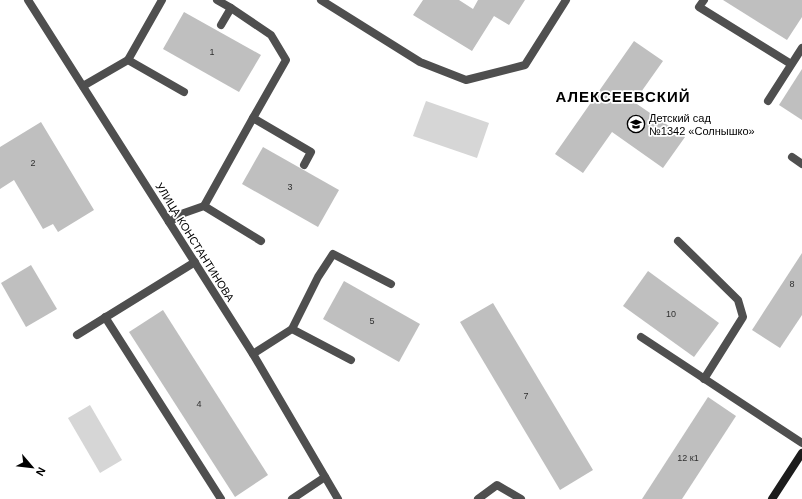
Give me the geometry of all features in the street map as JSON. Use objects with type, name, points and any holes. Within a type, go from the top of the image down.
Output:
[{"type":"street","name":"УЛИЦА КОНСТАНТИНОВА","points":[[28,0],[253,354],[338,499]]},
{"type":"street","points":[[83,86],[128,60],[162,0]]},
{"type":"street","points":[[170,222],[184,213],[204,206],[286,60],[271,35],[217,0]]},
{"type":"street","points":[[321,0],[420,62],[466,80],[525,64],[566,0]]},
{"type":"street","points":[[704,0],[700,7],[791,64]]},
{"type":"street","points":[[221,25],[231,8]]},
{"type":"street","points":[[768,100],[802,48]]},
{"type":"street","points":[[128,60],[184,92]]},
{"type":"street","points":[[253,118],[311,152],[304,165]]},
{"type":"street","points":[[792,157],[802,164]]},
{"type":"street","points":[[204,206],[261,241]]},
{"type":"street","points":[[678,242],[738,300],[742,317],[704,379]]},
{"type":"street","points":[[253,354],[292,329],[318,277],[333,254],[391,284]]},
{"type":"street","points":[[77,335],[195,262]]},
{"type":"street","points":[[105,317],[221,499]]},
{"type":"street","points":[[292,329],[351,360]]},
{"type":"street","points":[[641,337],[802,442]]},
{"type":"street","points":[[772,499],[802,453]]},
{"type":"street","points":[[292,499],[325,477]]},
{"type":"street","points":[[478,499],[498,485],[521,499]]},
{"type":"shaded area","points":[[426,101],[489,123],[477,158],[413,136]]},
{"type":"shaded area","points":[[90,405],[122,460],[100,473],[68,418]]},
{"type":"building","points":[[423,0],[459,0],[473,9],[478,0],[525,0],[509,25],[494,16],[472,51],[413,15]]},
{"type":"building","points":[[723,0],[802,0],[802,17],[787,40]]},
{"type":"building","points":[[184,12],[261,55],[239,92],[163,49]]},
{"type":"building","points":[[634,41],[663,61],[634,102],[685,137],[663,168],[612,132],[583,173],[555,154]]},
{"type":"building","points":[[802,69],[802,120],[779,105]]},
{"type":"building","points":[[41,122],[94,210],[58,232],[53,224],[43,229],[14,180],[0,189],[0,147]]},
{"type":"building","points":[[263,147],[339,190],[318,227],[242,184]]},
{"type":"building","points":[[802,253],[802,315],[780,348],[752,330]]},
{"type":"building","points":[[31,265],[57,309],[26,327],[1,283]]},
{"type":"building","points":[[648,271],[719,323],[694,357],[623,306]]},
{"type":"building","points":[[344,281],[420,324],[399,362],[323,319]]},
{"type":"building","points":[[493,303],[593,470],[560,490],[460,322]]},
{"type":"building","points":[[163,310],[268,475],[235,497],[129,332]]},
{"type":"building","points":[[708,397],[736,416],[682,499],[642,499]]},
{"type":"place","name":"Детский сад №1342 «Солнышко»","points":[[636,124]]},
{"type":"district","name":"АЛЕКСЕЕВСКИЙ","points":[[623,96]]}]
